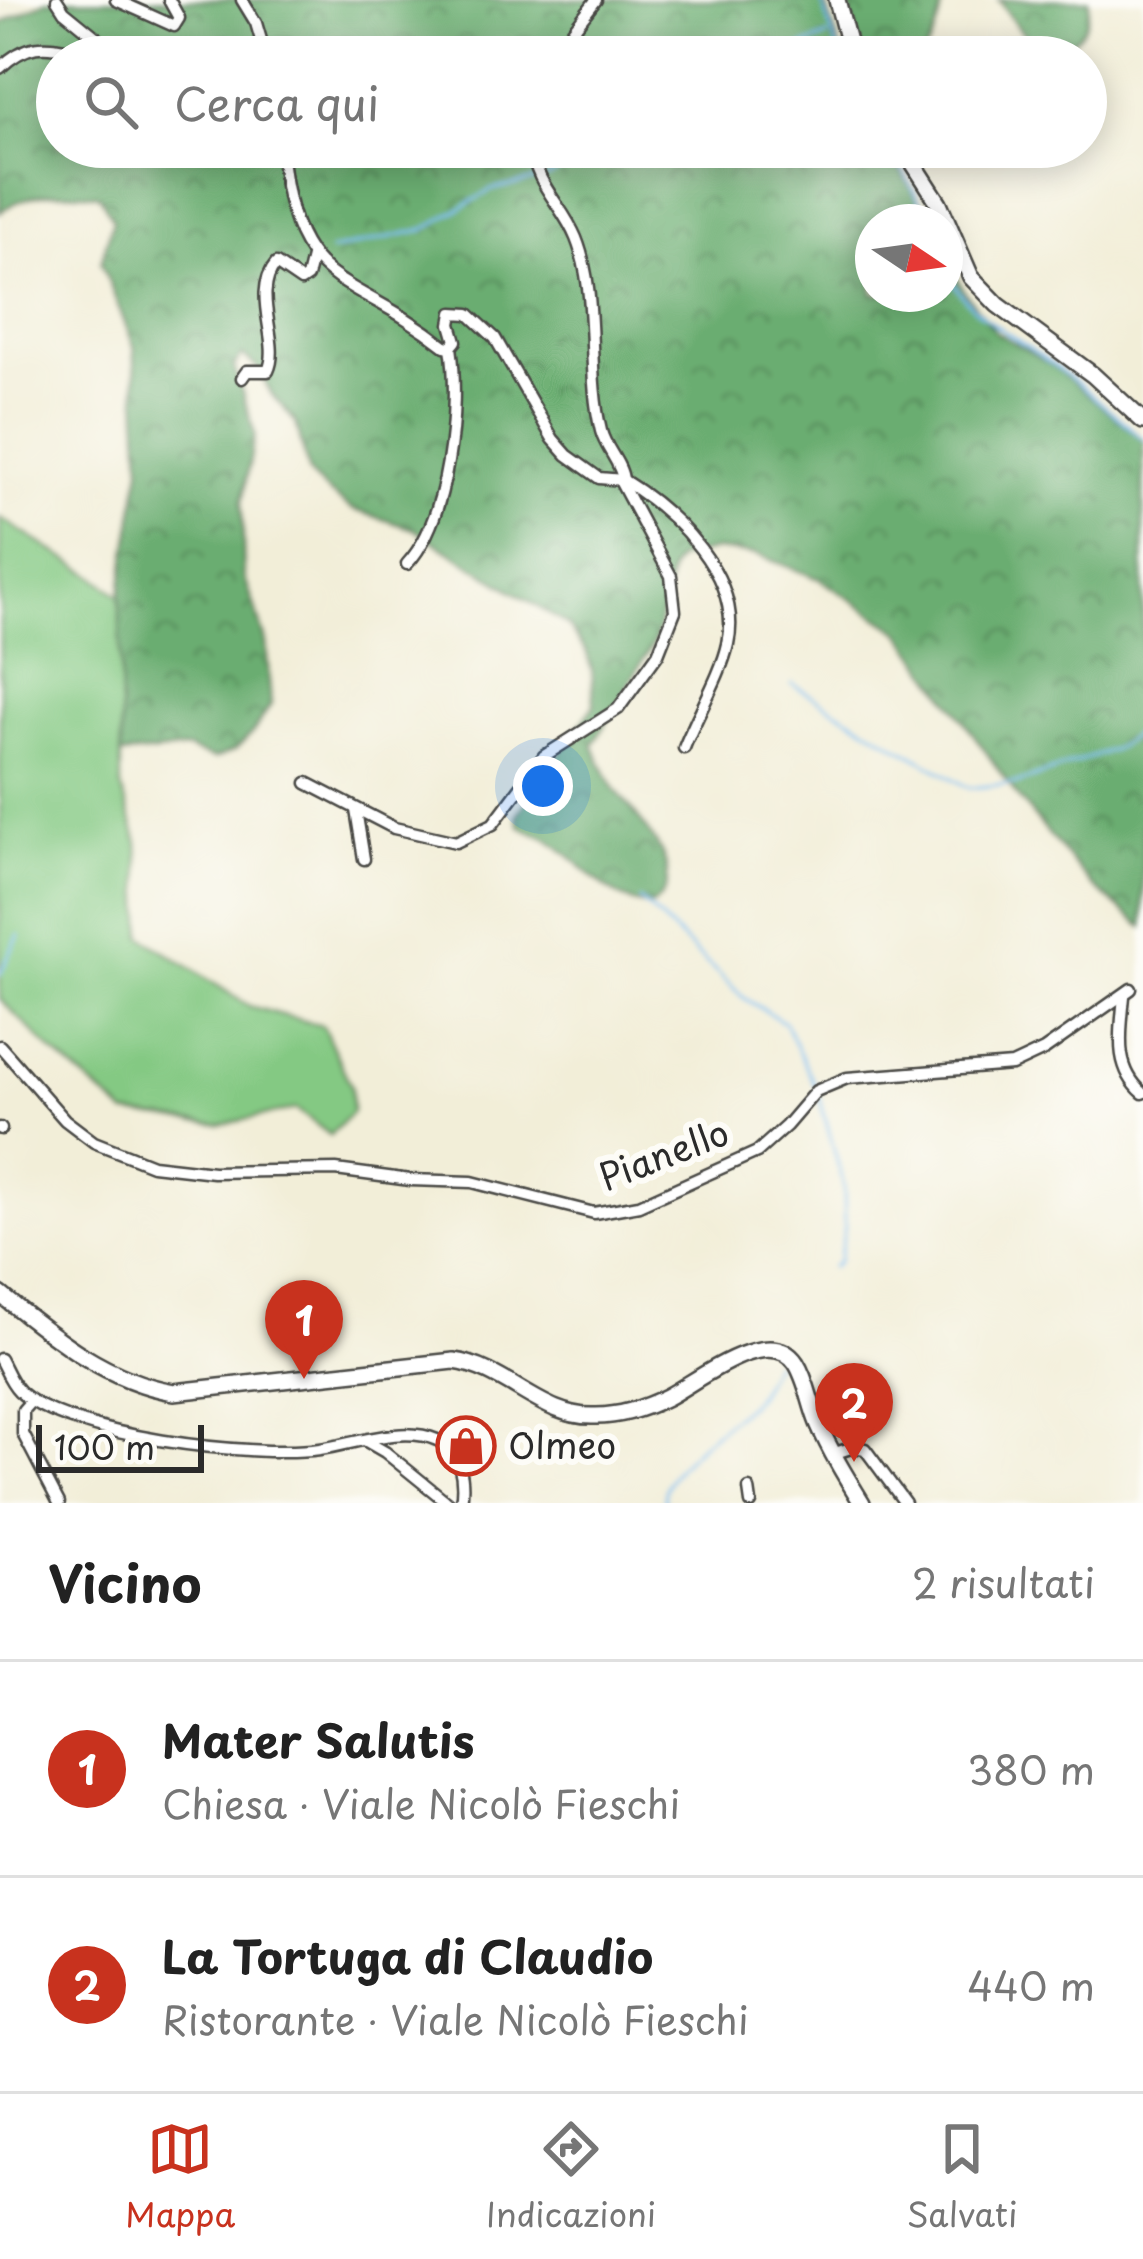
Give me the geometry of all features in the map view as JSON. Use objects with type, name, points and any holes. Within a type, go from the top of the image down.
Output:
[{"type":"main road","points":[[836,0],[846,36]]},
{"type":"main road","points":[[917,168],[939,202],[971,277],[998,305],[1093,376],[1143,421]]},
{"type":"main road","points":[[0,1294],[94,1364],[174,1392],[454,1361],[496,1373],[545,1405],[594,1417],[641,1408],[733,1358],[772,1348],[797,1364],[832,1454],[862,1503]]},
{"type":"street","points":[[57,0],[92,36]]},
{"type":"street","points":[[116,0],[174,26],[179,18],[169,0]]},
{"type":"street","points":[[242,0],[260,36]]},
{"type":"street","points":[[568,36],[596,0]]},
{"type":"street","points":[[0,68],[22,50],[36,46]]},
{"type":"street","points":[[284,168],[290,210],[312,257],[329,275],[451,347]]},
{"type":"street","points":[[308,783],[394,828],[456,842],[493,824],[544,756],[618,709],[658,654],[675,610],[671,576],[621,481],[622,471],[609,454],[597,414],[577,241],[545,188],[539,168]]},
{"type":"street","points":[[242,378],[247,371],[268,371],[272,363],[266,310],[272,266],[282,266],[302,281],[312,257]]},
{"type":"street","points":[[406,564],[430,532],[442,488],[454,392],[451,347],[456,341],[451,324],[453,313],[469,314],[495,338],[553,440],[599,478],[621,481],[705,552],[730,604],[731,620],[723,661],[684,748]]},
{"type":"street","points":[[356,810],[364,859]]},
{"type":"street","name":"Pianello","points":[[0,1046],[65,1120],[94,1142],[152,1165],[213,1172],[336,1170],[472,1182],[594,1214],[639,1204],[757,1151],[827,1084],[847,1078],[1012,1065],[1044,1050],[1127,992],[1120,1051],[1128,1080],[1143,1094]]},
{"type":"street","points":[[0,1359],[18,1390],[31,1400],[76,1419],[162,1441],[285,1452],[363,1439],[434,1439],[459,1462],[461,1503]]},
{"type":"street","points":[[31,1400],[23,1410],[23,1434],[59,1503]]},
{"type":"street","points":[[363,1439],[385,1451],[448,1503]]},
{"type":"street","points":[[832,1454],[854,1447],[865,1449],[905,1503]]},
{"type":"street","points":[[748,1489],[751,1503]]},
{"type":"green space","points":[[48,0],[824,0],[836,36],[36,36],[36,168],[899,168],[921,204],[855,204],[855,312],[963,312],[963,289],[996,332],[1052,365],[1143,439],[1143,927],[1093,887],[1020,800],[901,632],[820,579],[758,555],[716,550],[677,559],[656,638],[593,745],[612,784],[658,846],[668,878],[664,892],[652,905],[609,890],[560,848],[520,826],[517,815],[594,705],[586,651],[567,625],[414,529],[351,509],[328,492],[309,474],[296,423],[272,395],[257,367],[242,355],[234,367],[255,434],[242,501],[244,575],[266,641],[271,704],[235,750],[214,759],[188,749],[121,755],[120,596],[141,467],[134,346],[101,263],[113,219],[99,195],[73,193],[35,196],[0,212],[0,24]]},
{"type":"green space","points":[[847,0],[942,0],[933,36],[857,36]]},
{"type":"green space","points":[[999,0],[1089,0],[1086,24],[1078,36],[1026,36]]},
{"type":"green space","points":[[0,518],[120,596],[121,787],[138,842],[143,937],[249,1006],[323,1026],[351,1086],[352,1112],[330,1135],[296,1109],[220,1125],[126,1114],[0,999]]},
{"type":"waterway","points":[[821,0],[833,36]]},
{"type":"waterway","points":[[546,178],[564,168]]},
{"type":"waterway","points":[[901,168],[921,204]]},
{"type":"waterway","points":[[330,251],[425,229],[491,190],[536,180]]},
{"type":"waterway","points":[[963,296],[1143,439]]},
{"type":"waterway","points":[[792,684],[969,788],[1018,783],[1116,748],[1143,729]]},
{"type":"waterway","points":[[640,900],[744,998],[785,1023],[816,1087]]},
{"type":"waterway","points":[[0,974],[19,935]]},
{"type":"waterway","points":[[819,1096],[844,1186],[845,1225],[839,1260],[832,1267]]},
{"type":"waterway","points":[[665,1503],[665,1490],[682,1463],[754,1399],[775,1361]]},
{"type":"place","name":"Mater Salutis","points":[[304,1379]]},
{"type":"place","name":"Olmeo","points":[[466,1446]]},
{"type":"place","name":"La Tortuga di Claudio","points":[[854,1462]]}]
